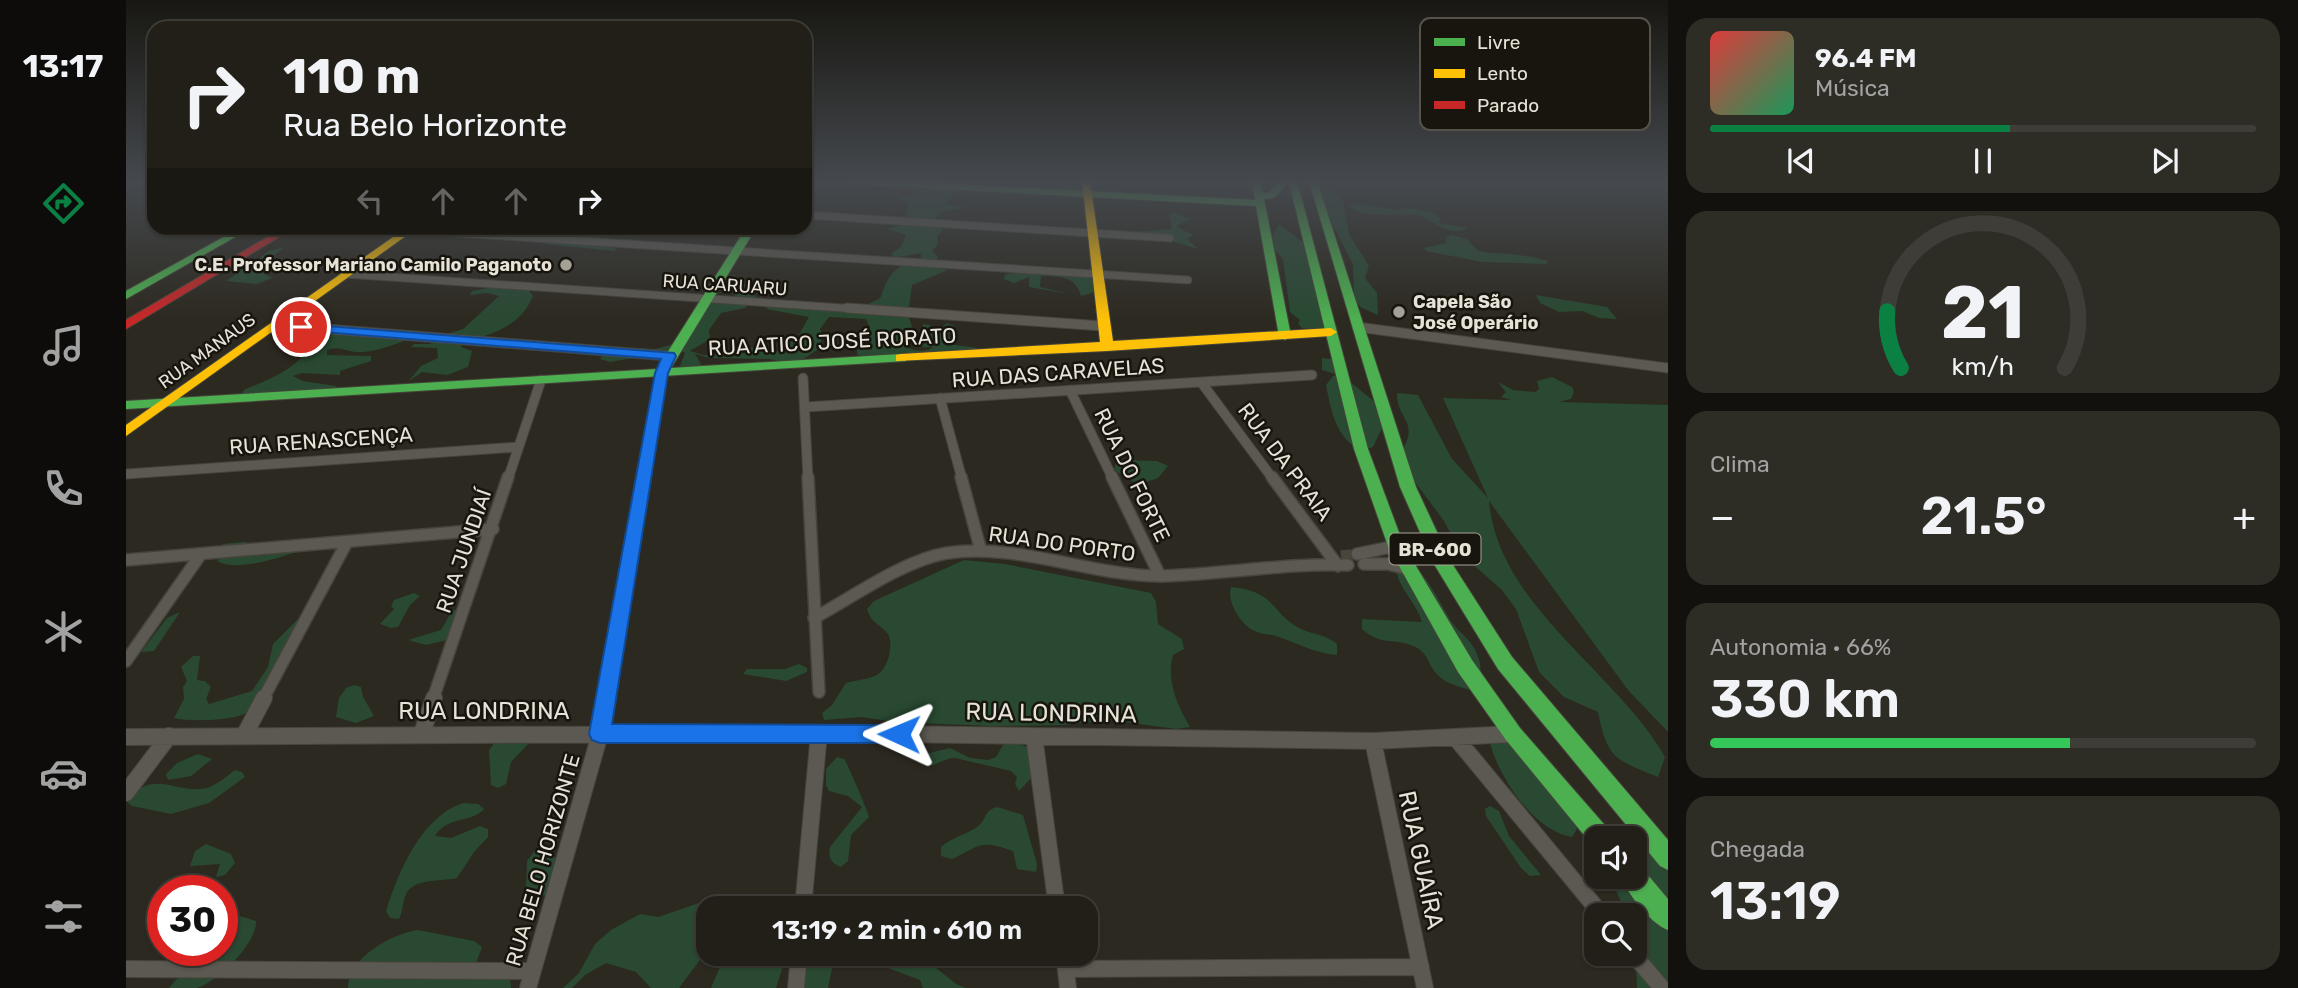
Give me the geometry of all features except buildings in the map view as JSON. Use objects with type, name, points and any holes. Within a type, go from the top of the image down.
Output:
[{"type":"street","points":[[997,227],[1170,238]]},
{"type":"street","points":[[1090,227],[1107,347]]},
{"type":"street","points":[[1264,227],[1285,336]]},
{"type":"street","name":"BR-600","points":[[1305,227],[1370,480],[1396,546],[1465,666],[1513,734],[1591,826]]},
{"type":"street","name":"BR-600","points":[[1327,227],[1408,487],[1424,527],[1468,607],[1505,663],[1558,730],[1668,858]]},
{"type":"street","points":[[126,296],[235,235]]},
{"type":"street","points":[[126,326],[277,235]]},
{"type":"street","name":"RUA MANAUS","points":[[126,432],[401,235]]},
{"type":"street","points":[[503,235],[1188,280]]},
{"type":"street","name":"RUA BELO HORIZONTE","points":[[528,988],[600,734],[661,373],[669,356],[747,235]]},
{"type":"street","name":"RUA CARUARU","points":[[346,274],[1102,326]]},
{"type":"street","points":[[275,325],[669,356]]},
{"type":"street","points":[[1357,327],[1668,368]]},
{"type":"street","name":"RUA ATICO JOSÉ RORATO","points":[[126,405],[1331,332]]},
{"type":"street","name":"RUA DAS CARAVELAS","points":[[806,407],[1312,374]]},
{"type":"street","points":[[803,378],[819,692]]},
{"type":"street","name":"RUA JUNDIAÍ","points":[[422,733],[493,529],[541,380]]},
{"type":"street","name":"RUA DA PRAIA","points":[[1201,382],[1336,561]]},
{"type":"street","name":"RUA DO FORTE","points":[[1070,390],[1160,576]]},
{"type":"street","points":[[940,398],[981,551]]},
{"type":"street","name":"RUA RENASCENÇA","points":[[126,474],[518,447]]},
{"type":"street","points":[[126,560],[493,529]]},
{"type":"street","points":[[245,734],[347,542]]},
{"type":"street","points":[[1396,546],[1360,559],[1408,569]]},
{"type":"street","name":"RUA DO PORTO","points":[[814,618],[914,564],[946,553],[981,551],[1160,576],[1336,561]]},
{"type":"street","points":[[126,661],[201,554]]},
{"type":"street","points":[[804,896],[819,733]]},
{"type":"street","name":"RUA LONDRINA","points":[[126,737],[245,734],[819,733],[1373,741],[1513,734]]},
{"type":"street","points":[[126,793],[169,736]]},
{"type":"street","points":[[1034,736],[1055,896]]},
{"type":"street","points":[[1455,737],[1592,903]]},
{"type":"street","name":"RUA GUAÍRA","points":[[1373,741],[1425,988]]},
{"type":"street","points":[[1643,889],[1668,918]]},
{"type":"street","points":[[1098,962],[1421,967]]},
{"type":"street","points":[[796,988],[798,966]]},
{"type":"street","points":[[1066,966],[1068,988]]},
{"type":"street","points":[[1643,966],[1662,988]]},
{"type":"street","points":[[126,969],[533,971]]},
{"type":"green space","points":[[941,227],[943,230],[937,236],[938,244],[932,251],[938,257],[936,261],[920,260],[922,253],[893,258],[892,253],[901,247],[906,235],[888,229]]},
{"type":"green space","points":[[1178,227],[1193,235],[1187,239],[1198,249],[1175,242],[1168,234],[1120,233]]},
{"type":"green space","points":[[1277,227],[1283,227],[1306,245],[1321,268],[1334,325],[1323,330],[1302,328],[1298,324],[1300,320],[1290,312],[1283,259],[1272,247],[1271,238]]},
{"type":"green space","points":[[1334,227],[1348,227],[1349,234],[1369,266],[1365,278],[1377,293],[1378,315],[1362,308],[1354,300],[1353,264]]},
{"type":"green space","points":[[1441,227],[1468,228],[1461,231]]},
{"type":"green space","points":[[569,235],[594,235],[566,243],[615,248],[616,251],[543,244]]},
{"type":"green space","points":[[1451,235],[1467,239],[1478,251],[1530,257],[1547,261],[1547,264],[1482,262],[1426,251],[1424,248],[1446,243],[1446,237]]},
{"type":"green space","points":[[285,247],[256,269],[272,278],[257,284],[226,281],[269,251]]},
{"type":"green space","points":[[908,264],[948,270],[912,285],[908,314],[912,327],[906,347],[920,351],[930,349],[933,347],[918,347],[923,343],[923,324],[930,325],[934,334],[947,323],[955,326],[948,335],[952,340],[947,344],[978,348],[971,351],[864,357],[857,354],[858,344],[870,328],[866,319],[829,317],[820,329],[820,348],[796,364],[769,359],[709,358],[695,354],[701,364],[699,369],[680,366],[685,353],[680,350],[610,362],[600,359],[603,354],[630,348],[656,349],[683,341],[710,301],[735,296],[732,289],[720,285],[734,275],[745,284],[744,289],[757,297],[745,308],[721,313],[709,330],[710,339],[690,351],[703,355],[722,354],[745,346],[774,353],[797,338],[809,317],[766,309],[791,301],[854,306],[868,304],[881,297],[893,272]]},
{"type":"green space","points":[[1015,272],[1088,276],[1098,284],[1092,293],[1081,296],[1075,284],[1066,278],[1041,276],[1040,287],[1069,294],[1029,287],[1029,277],[1014,283],[1004,279],[1005,275]]},
{"type":"green space","points":[[497,286],[528,289],[533,296],[521,315],[504,328],[463,342],[461,347],[472,351],[468,367],[447,375],[422,372],[408,382],[421,366],[438,358],[437,348],[411,347],[414,344],[430,344],[444,335],[463,329],[499,296],[487,293],[470,295],[472,291]]},
{"type":"green space","points":[[1536,295],[1607,307],[1617,319],[1599,318],[1582,311],[1559,312],[1540,303]]},
{"type":"green space","points":[[412,330],[419,335],[373,351],[354,352],[336,348],[327,350],[327,355],[371,356],[371,361],[340,371],[340,375],[302,373],[293,376],[303,381],[336,386],[338,390],[241,395],[244,390],[281,373],[298,361],[311,345],[296,342],[295,338],[304,334]]},
{"type":"green space","points":[[1322,358],[1332,359],[1348,380],[1376,403],[1383,426],[1373,447],[1362,451],[1353,446],[1341,432],[1333,414],[1326,385],[1333,376],[1338,375],[1322,370]]},
{"type":"green space","points":[[1552,377],[1572,387],[1574,392],[1571,399],[1559,402],[1668,405],[1668,732],[1628,690],[1489,501],[1497,539],[1514,573],[1536,606],[1619,696],[1665,757],[1658,777],[1616,756],[1605,740],[1598,712],[1564,697],[1539,672],[1516,609],[1501,589],[1462,555],[1444,521],[1409,474],[1403,449],[1409,432],[1397,393],[1418,395],[1452,459],[1488,498],[1443,398],[1511,400],[1501,397],[1506,392],[1498,382],[1513,390],[1535,392],[1539,389],[1537,381]]},
{"type":"green space","points":[[1124,460],[1157,461],[1168,466],[1158,478],[1138,485],[1114,470],[1116,463]]},
{"type":"green space","points":[[247,542],[244,547],[295,549],[293,553],[244,565],[217,561],[223,557],[219,548],[223,544]]},
{"type":"green space","points":[[964,560],[1005,564],[1151,593],[1156,602],[1158,624],[1182,639],[1184,649],[1173,655],[1171,674],[1177,701],[1190,727],[1176,729],[1110,720],[1063,725],[993,726],[894,722],[862,717],[824,720],[822,713],[832,705],[846,683],[873,677],[886,664],[890,648],[888,634],[876,623],[867,609],[874,601]]},
{"type":"green space","points":[[1406,560],[1421,573],[1454,625],[1475,649],[1480,676],[1474,691],[1443,679],[1435,672],[1424,654],[1412,645],[1377,638],[1362,629],[1362,619],[1422,622],[1398,578],[1397,564]]},
{"type":"green space","points":[[1231,587],[1266,598],[1291,623],[1337,644],[1337,655],[1251,629],[1233,607]]},
{"type":"green space","points":[[414,593],[420,596],[410,605],[398,627],[391,628],[380,624],[394,609],[391,606],[394,600]]},
{"type":"green space","points":[[458,609],[447,640],[426,645],[408,640],[441,630],[452,611]]},
{"type":"green space","points":[[180,612],[154,651],[141,652],[167,618]]},
{"type":"green space","points":[[300,617],[304,617],[248,712],[212,720],[174,718],[184,699],[183,687],[187,681],[181,667],[193,656],[200,656],[197,680],[205,681],[211,687],[206,699],[209,704],[252,691],[268,667],[273,644]]},
{"type":"green space","points":[[799,664],[807,668],[807,672],[786,681],[743,674],[747,669],[785,669]]},
{"type":"green space","points":[[354,685],[361,687],[363,697],[374,716],[356,723],[336,717],[339,698],[346,688]]},
{"type":"green space","points":[[524,737],[529,743],[511,762],[506,784],[498,788],[491,785],[489,750],[496,741]]},
{"type":"green space","points":[[1489,739],[1518,744],[1575,820],[1577,829],[1572,837],[1558,833],[1544,824],[1519,799],[1500,769]]},
{"type":"green space","points":[[1010,742],[1032,748],[1036,773],[1019,791],[1015,784],[1017,777],[1011,771],[955,758],[928,766],[918,762],[921,755],[950,748],[970,758],[988,760],[996,757],[1003,745]]},
{"type":"green space","points":[[198,754],[212,759],[191,776],[168,780],[166,774],[177,763]]},
{"type":"green space","points":[[837,757],[846,762],[869,817],[851,835],[848,861],[841,867],[831,860],[830,847],[862,807],[848,796],[829,791],[826,785],[826,769]]},
{"type":"green space","points":[[235,770],[242,772],[245,777],[209,803],[171,814],[132,806],[126,801],[136,791],[155,784],[207,788]]},
{"type":"green space","points":[[463,803],[478,804],[484,809],[473,816],[446,825],[435,836],[451,838],[480,826],[488,829],[488,837],[474,852],[457,878],[413,886],[405,897],[399,919],[390,918],[386,911],[391,896],[414,847],[435,820]]},
{"type":"green space","points":[[1490,806],[1499,811],[1509,836],[1541,875],[1530,876],[1521,868],[1486,816],[1485,809]]},
{"type":"green space","points":[[997,807],[1023,815],[1037,864],[1036,872],[1017,869],[1013,851],[993,845],[980,846],[952,859],[941,856],[941,847],[977,827],[990,810]]},
{"type":"green space","points":[[206,844],[231,854],[235,863],[225,875],[217,875],[220,864],[190,866],[195,851]]},
{"type":"green space","points":[[1647,847],[1668,850],[1668,988],[1637,988],[1636,966],[1647,966],[1647,903],[1622,903],[1615,889],[1647,889]]},
{"type":"green space","points":[[536,849],[553,855],[557,860],[548,896],[533,894],[526,887],[527,861]]},
{"type":"green space","points":[[696,904],[696,965],[679,988],[651,988],[636,972],[606,963],[585,975],[572,988],[563,988],[579,973],[595,944],[611,930],[640,914],[658,917]]},
{"type":"green space","points":[[240,916],[256,921],[250,940],[238,956]]},
{"type":"green space","points":[[418,930],[474,941],[482,947],[475,966],[510,979],[511,988],[348,988],[350,977],[363,957],[396,936]]},
{"type":"green space","points":[[191,966],[229,966],[197,988],[169,988]]},
{"type":"green space","points":[[722,966],[783,966],[776,988],[711,988]]},
{"type":"green space","points":[[807,966],[833,966],[828,988],[804,988]]},
{"type":"green space","points":[[887,966],[934,966],[956,984],[966,988],[923,988],[920,980]]},
{"type":"tunnel","points":[[1341,556],[1357,554]]},
{"type":"traffic: fast","points":[[1265,227],[1285,336]]},
{"type":"traffic: fast","points":[[1305,227],[1361,449],[1396,546],[1465,666],[1513,734],[1591,826]]},
{"type":"traffic: fast","points":[[1327,227],[1408,487],[1443,564],[1505,663],[1668,858]]},
{"type":"traffic: fast","points":[[126,296],[234,235]]},
{"type":"traffic: fast","points":[[661,373],[747,235]]},
{"type":"traffic: fast","points":[[126,405],[901,358]]},
{"type":"traffic: fast","points":[[1643,889],[1668,918]]},
{"type":"traffic: slow","points":[[1092,227],[1107,347]]},
{"type":"traffic: slow","points":[[126,432],[402,235]]},
{"type":"traffic: slow","points":[[901,358],[1331,332]]},
{"type":"traffic: jam","points":[[126,325],[277,235]]},
{"type":"place","name":"C.E. Professor Mariano Camilo Paganoto","points":[[566,265]]},
{"type":"place","name":"Capela São José Operário","points":[[1399,312]]},
{"type":"route","points":[[301,327],[669,356],[661,373],[600,734],[899,734]]}]
